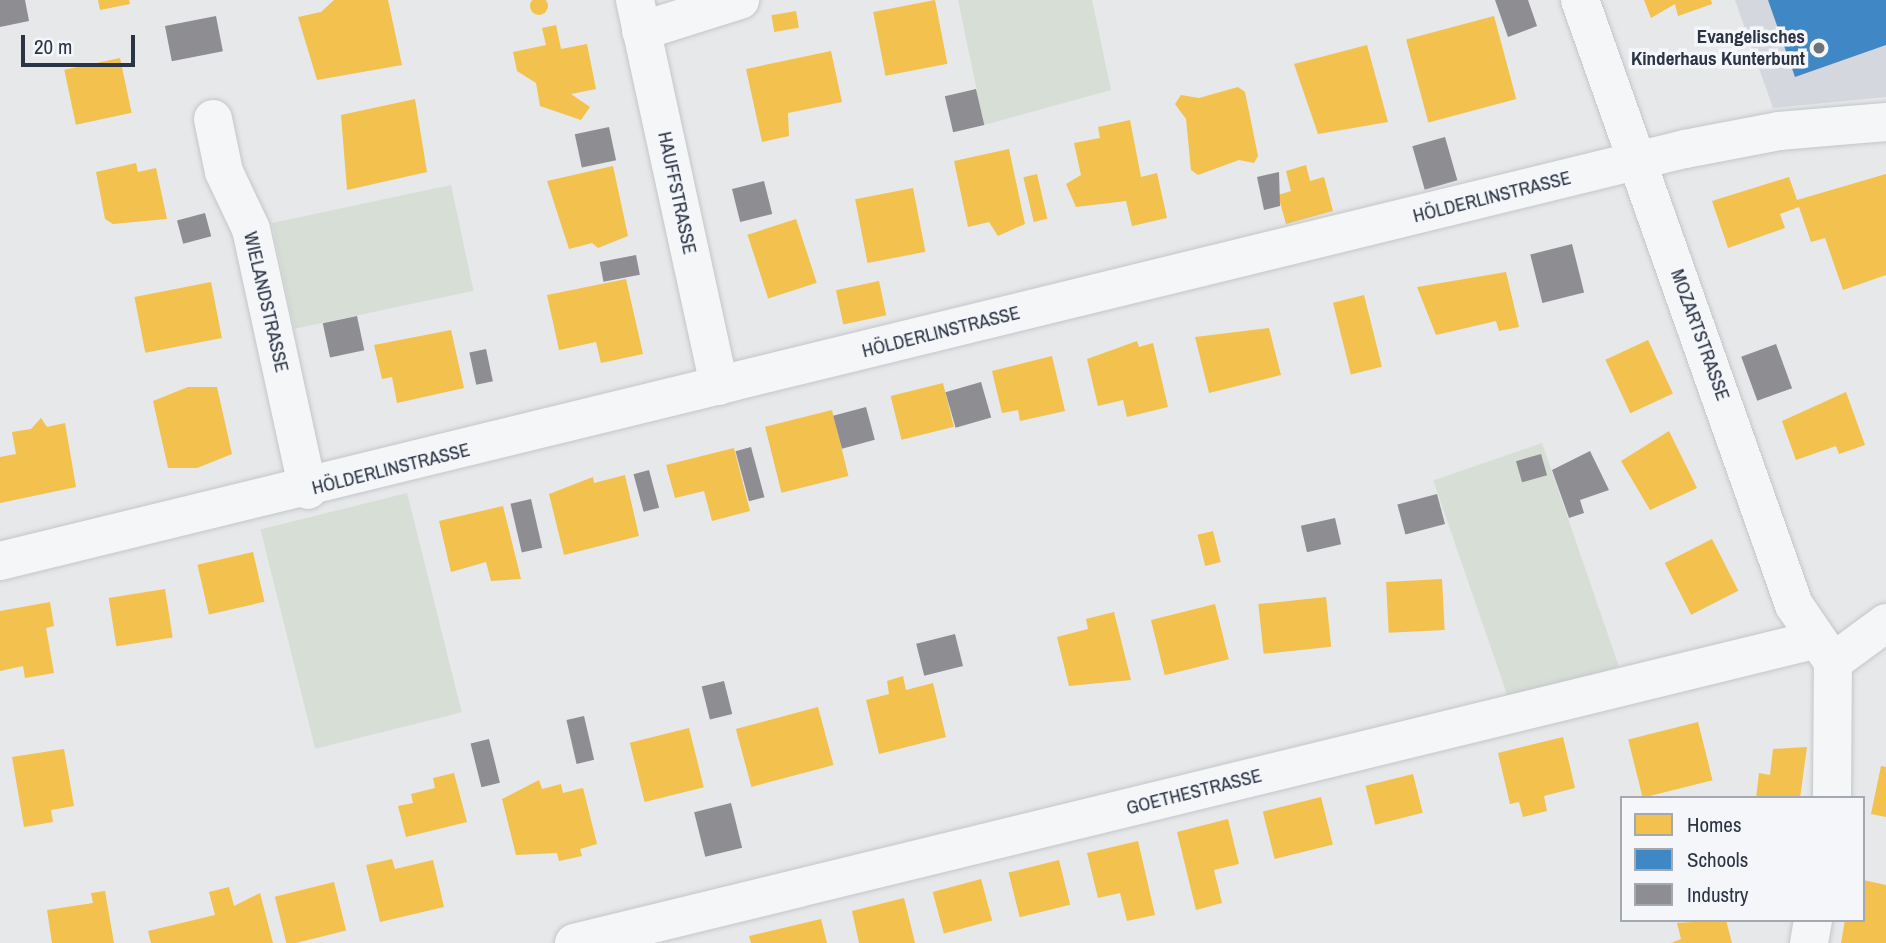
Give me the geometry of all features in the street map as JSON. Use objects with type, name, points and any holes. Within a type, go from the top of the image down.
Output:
[{"type":"street","points":[[638,15],[740,0]]},
{"type":"street","name":"MOZARTSTRASSE","points":[[1580,0],[1794,605],[1823,651]]},
{"type":"street","name":"HAUFFSTRASSE","points":[[638,15],[719,386]]},
{"type":"street","name":"WIELANDSTRASSE","points":[[213,119],[224,172],[251,229],[308,490]]},
{"type":"street","name":"HÖLDERLINSTRASSE","points":[[0,561],[308,490],[719,386],[1730,139],[1886,122]]},
{"type":"street","points":[[1832,796],[1837,756],[1823,651],[1886,624]]},
{"type":"street","name":"GOETHESTRASSE","points":[[574,943],[702,928],[1823,651]]},
{"type":"street","points":[[1810,943],[1813,922]]},
{"type":"shaded area","points":[[958,0],[1092,0],[1111,90],[984,125]]},
{"type":"shaded area","name":"Evangelisches Kinderhaus Kunterbunt","points":[[1735,0],[1886,0],[1886,97],[1773,108]]},
{"type":"shaded area","points":[[451,185],[473,291],[294,329],[272,223]]},
{"type":"shaded area","points":[[1542,443],[1619,666],[1510,704],[1433,480]]},
{"type":"shaded area","points":[[407,493],[462,712],[315,749],[260,530]]},
{"type":"building: Homes","points":[[534,-1],[544,-1],[547,3],[545,12],[539,15],[533,12],[530,6]]},
{"type":"building: Homes","points":[[98,0],[129,0],[130,4],[100,10]]},
{"type":"building: Homes","points":[[334,0],[388,0],[402,65],[317,80],[298,17],[321,12]]},
{"type":"building: Homes","points":[[935,0],[947,64],[886,76],[873,12]]},
{"type":"building: Homes","points":[[1644,0],[1711,0],[1712,4],[1678,16],[1675,4],[1651,18]]},
{"type":"building: Homes","points":[[796,11],[799,28],[774,32],[771,15]]},
{"type":"building: Homes","points":[[1494,16],[1516,99],[1428,123],[1406,40]]},
{"type":"building: Homes","points":[[556,25],[561,49],[587,44],[596,89],[571,94],[590,107],[581,120],[540,106],[536,83],[517,71],[513,52],[546,45],[542,28]]},
{"type":"building: Homes","points":[[1367,45],[1388,122],[1318,134],[1294,64]]},
{"type":"building: Homes","points":[[831,51],[842,102],[788,113],[789,136],[762,142],[746,69]]},
{"type":"building: Homes","points":[[120,58],[132,113],[76,125],[64,70]]},
{"type":"building: Homes","points":[[1238,87],[1245,92],[1258,156],[1254,163],[1239,160],[1198,175],[1191,170],[1186,119],[1175,104],[1181,95],[1199,98]]},
{"type":"building: Homes","points":[[415,99],[427,172],[347,190],[341,115]]},
{"type":"building: Homes","points":[[1130,120],[1141,177],[1157,173],[1167,218],[1132,226],[1126,201],[1076,207],[1066,184],[1081,175],[1074,143],[1100,138],[1098,127]]},
{"type":"building: Homes","points":[[1009,149],[1025,224],[998,236],[989,222],[968,227],[954,161]]},
{"type":"building: Homes","points":[[136,163],[138,172],[156,168],[167,219],[113,224],[105,219],[96,172]]},
{"type":"building: Homes","points":[[1306,165],[1310,181],[1324,177],[1333,211],[1286,224],[1278,195],[1291,191],[1286,171]]},
{"type":"building: Homes","points":[[613,166],[628,236],[598,248],[592,243],[569,249],[547,181]]},
{"type":"building: Homes","points":[[1037,174],[1047,219],[1034,222],[1023,177]]},
{"type":"building: Homes","points":[[1886,174],[1886,275],[1843,290],[1825,238],[1811,242],[1799,207],[1780,214],[1785,228],[1728,248],[1712,201],[1789,177],[1797,200]]},
{"type":"building: Homes","points":[[913,188],[925,252],[867,263],[855,199]]},
{"type":"building: Homes","points":[[796,219],[817,283],[768,298],[747,235]]},
{"type":"building: Homes","points":[[1506,272],[1519,327],[1499,331],[1496,321],[1436,335],[1417,287]]},
{"type":"building: Homes","points":[[626,279],[643,354],[601,363],[596,342],[559,350],[547,295]]},
{"type":"building: Homes","points":[[879,281],[886,315],[843,324],[836,290]]},
{"type":"building: Homes","points":[[211,282],[222,338],[145,353],[134,297]]},
{"type":"building: Homes","points":[[1364,295],[1382,367],[1351,375],[1333,303]]},
{"type":"building: Homes","points":[[1269,328],[1281,375],[1209,393],[1195,337]]},
{"type":"building: Homes","points":[[451,330],[464,388],[397,403],[392,377],[382,379],[374,345]]},
{"type":"building: Homes","points":[[1648,340],[1673,393],[1630,413],[1605,360]]},
{"type":"building: Homes","points":[[1137,341],[1139,347],[1153,343],[1168,407],[1127,417],[1123,400],[1098,406],[1087,359]]},
{"type":"building: Homes","points":[[1052,356],[1065,411],[1020,421],[1018,410],[1002,413],[992,371]]},
{"type":"building: Homes","points":[[943,383],[954,427],[901,440],[891,396]]},
{"type":"building: Homes","points":[[188,387],[217,387],[232,454],[197,468],[168,468],[153,401]]},
{"type":"building: Homes","points":[[1846,392],[1865,445],[1839,454],[1836,446],[1796,460],[1782,421]]},
{"type":"building: Homes","points":[[832,410],[848,476],[782,493],[765,427]]},
{"type":"building: Homes","points":[[41,418],[47,427],[65,423],[76,487],[0,503],[0,457],[16,454],[12,432],[31,429]]},
{"type":"building: Homes","points":[[1669,431],[1697,488],[1650,510],[1621,461]]},
{"type":"building: Homes","points":[[734,448],[750,511],[712,521],[704,491],[675,498],[666,465]]},
{"type":"building: Homes","points":[[625,475],[639,536],[564,555],[549,494],[593,477],[594,483]]},
{"type":"building: Homes","points":[[503,506],[521,579],[491,581],[486,562],[451,572],[439,521]]},
{"type":"building: Homes","points":[[1213,531],[1221,562],[1205,566],[1197,535]]},
{"type":"building: Homes","points":[[1712,539],[1738,591],[1691,615],[1665,563]]},
{"type":"building: Homes","points":[[253,552],[264,602],[209,615],[197,565]]},
{"type":"building: Homes","points":[[1442,579],[1445,630],[1389,633],[1386,582]]},
{"type":"building: Homes","points":[[165,589],[173,637],[116,646],[109,598]]},
{"type":"building: Homes","points":[[1326,597],[1331,647],[1264,654],[1258,604]]},
{"type":"building: Homes","points":[[50,602],[54,626],[46,628],[54,673],[25,678],[23,666],[0,671],[0,611]]},
{"type":"building: Homes","points":[[1215,604],[1229,659],[1165,675],[1151,620]]},
{"type":"building: Homes","points":[[1114,612],[1131,680],[1069,686],[1057,637],[1088,629],[1086,619]]},
{"type":"building: Homes","points":[[903,676],[906,690],[933,683],[946,737],[879,754],[866,700],[889,694],[887,681]]},
{"type":"building: Homes","points":[[818,707],[834,765],[751,787],[736,729]]},
{"type":"building: Homes","points":[[1698,722],[1713,780],[1642,796],[1628,739]]},
{"type":"building: Homes","points":[[689,728],[704,787],[645,802],[630,743]]},
{"type":"building: Homes","points":[[1563,737],[1575,788],[1544,796],[1547,811],[1523,817],[1519,802],[1510,804],[1498,753]]},
{"type":"building: Homes","points":[[1807,747],[1800,796],[1756,796],[1759,773],[1770,775],[1773,749]]},
{"type":"building: Homes","points":[[64,749],[74,806],[51,810],[53,822],[24,827],[12,757]]},
{"type":"building: Homes","points":[[1881,766],[1886,767],[1886,817],[1871,814]]},
{"type":"building: Homes","points":[[454,773],[467,822],[406,837],[398,806],[413,803],[411,794],[435,788],[433,778]]},
{"type":"building: Homes","points":[[1413,774],[1423,813],[1375,825],[1365,786]]},
{"type":"building: Homes","points":[[539,780],[542,789],[561,784],[563,793],[583,788],[597,844],[580,849],[582,856],[559,861],[557,853],[516,855],[502,799]]},
{"type":"building: Homes","points":[[1321,797],[1333,845],[1275,859],[1263,812]]},
{"type":"building: Homes","points":[[1228,819],[1239,864],[1214,870],[1222,903],[1196,910],[1177,832]]},
{"type":"building: Homes","points":[[1138,841],[1155,915],[1127,921],[1120,893],[1098,898],[1087,853]]},
{"type":"building: Homes","points":[[392,859],[395,869],[433,860],[444,907],[380,922],[366,865]]},
{"type":"building: Homes","points":[[1059,860],[1070,905],[1020,917],[1009,873]]},
{"type":"building: Homes","points":[[981,879],[992,921],[944,933],[933,892]]},
{"type":"building: Homes","points":[[1865,880],[1886,885],[1886,943],[1841,943],[1845,922],[1865,922]]},
{"type":"building: Homes","points":[[334,882],[346,931],[286,943],[275,897]]},
{"type":"building: Homes","points":[[229,887],[234,906],[260,893],[273,943],[151,943],[148,931],[215,915],[209,892]]},
{"type":"building: Homes","points":[[105,891],[114,943],[52,943],[47,910],[93,903],[91,893]]},
{"type":"building: Homes","points":[[904,898],[915,943],[859,943],[852,911]]},
{"type":"building: Homes","points":[[821,919],[827,943],[751,943],[749,936]]},
{"type":"building: Homes","points":[[1727,922],[1732,943],[1671,943],[1681,939],[1677,923]]},
{"type":"building: Schools","points":[[1768,0],[1886,0],[1886,45],[1795,77]]},
{"type":"building: Industry","points":[[0,0],[25,0],[29,21],[0,27]]},
{"type":"building: Industry","points":[[1495,0],[1528,0],[1537,26],[1508,37]]},
{"type":"building: Industry","points":[[216,16],[223,51],[172,61],[165,26]]},
{"type":"building: Industry","points":[[976,89],[984,125],[953,132],[945,96]]},
{"type":"building: Industry","points":[[609,127],[616,160],[582,168],[575,134]]},
{"type":"building: Industry","points":[[1445,137],[1457,180],[1425,190],[1412,146]]},
{"type":"building: Industry","points":[[1279,172],[1280,206],[1264,210],[1257,177]]},
{"type":"building: Industry","points":[[764,181],[772,214],[740,222],[732,189]]},
{"type":"building: Industry","points":[[205,213],[211,236],[183,244],[177,221]]},
{"type":"building: Industry","points":[[1572,244],[1584,293],[1542,303],[1530,254]]},
{"type":"building: Industry","points":[[636,255],[640,275],[603,282],[600,262]]},
{"type":"building: Industry","points":[[357,316],[364,350],[330,358],[323,323]]},
{"type":"building: Industry","points":[[1776,344],[1792,388],[1757,401],[1741,357]]},
{"type":"building: Industry","points":[[486,349],[493,381],[476,385],[469,353]]},
{"type":"building: Industry","points":[[981,382],[991,418],[956,428],[945,392]]},
{"type":"building: Industry","points":[[866,407],[875,440],[842,449],[833,416]]},
{"type":"building: Industry","points":[[751,447],[764,497],[749,501],[736,451]]},
{"type":"building: Industry","points":[[1590,451],[1609,490],[1580,500],[1584,513],[1569,518],[1552,470]]},
{"type":"building: Industry","points":[[1541,454],[1547,475],[1522,482],[1516,461]]},
{"type":"building: Industry","points":[[649,470],[659,508],[644,512],[634,474]]},
{"type":"building: Industry","points":[[1437,494],[1445,524],[1405,535],[1397,505]]},
{"type":"building: Industry","points":[[531,499],[542,548],[522,552],[511,504]]},
{"type":"building: Industry","points":[[1335,518],[1341,544],[1307,552],[1301,526]]},
{"type":"building: Industry","points":[[955,634],[963,666],[924,676],[916,644]]},
{"type":"building: Industry","points":[[724,681],[732,714],[710,720],[702,687]]},
{"type":"building: Industry","points":[[584,716],[594,760],[577,764],[566,720]]},
{"type":"building: Industry","points":[[489,739],[500,783],[481,787],[471,744]]},
{"type":"building: Industry","points":[[731,803],[742,848],[705,857],[694,812]]},
{"type":"place","name":"Evangelisches Kinderhaus Kunterbunt","points":[[1819,48]]}]
